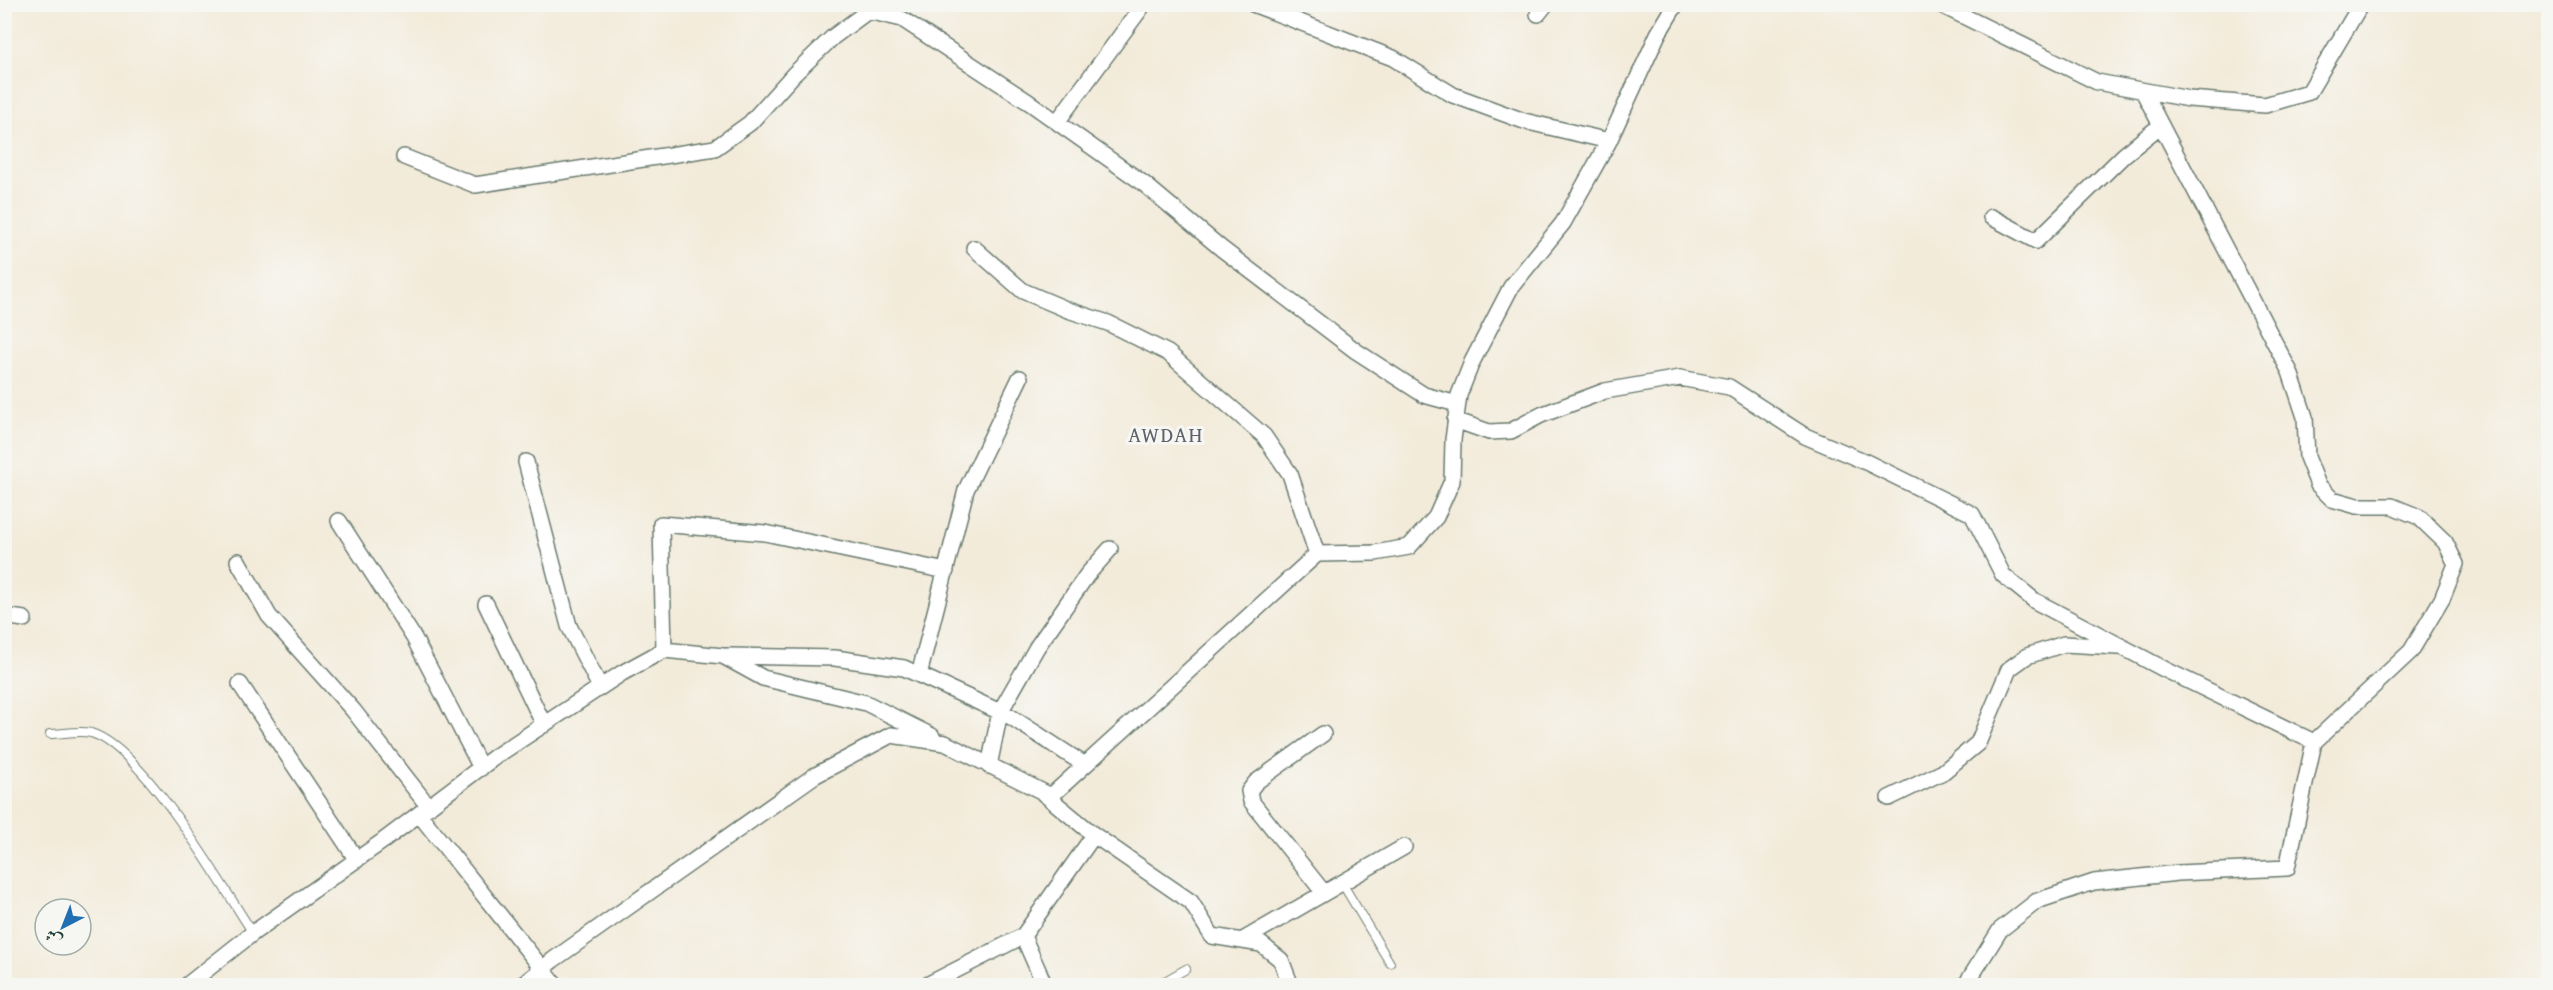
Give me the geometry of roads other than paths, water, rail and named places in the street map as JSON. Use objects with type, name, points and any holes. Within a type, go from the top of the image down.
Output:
[{"type":"street","points":[[1057,122],[1144,4]]},
{"type":"street","points":[[1253,4],[1393,58],[1453,95],[1524,121],[1609,141]]},
{"type":"street","points":[[723,656],[763,678],[866,703],[1051,796],[1317,554],[1375,553],[1409,547],[1436,517],[1452,481],[1455,420],[1459,395],[1472,362],[1511,287],[1563,223],[1609,141],[1658,34],[1677,4]]},
{"type":"street","points":[[1939,4],[2097,82],[2189,99],[2265,105],[2309,92],[2361,4]]},
{"type":"street","points":[[404,157],[475,185],[715,148],[750,123],[794,74],[833,37],[868,11],[902,19],[1057,122],[1143,183],[1222,249],[1356,351],[1424,395],[1458,404]]},
{"type":"street","points":[[1965,986],[2000,930],[2037,901],[2094,882],[2178,873],[2287,868],[2314,742],[2411,651],[2442,599],[2456,564],[2445,542],[2419,517],[2392,506],[2357,506],[2332,499],[2318,485],[2307,457],[2305,417],[2290,372],[2143,91]]},
{"type":"street","points":[[1991,217],[2036,241],[2124,155],[2162,125]]},
{"type":"street","points":[[974,248],[1023,291],[1068,310],[1108,323],[1168,353],[1264,436],[1290,474],[1317,554]]},
{"type":"street","points":[[919,675],[966,490],[1020,378]]},
{"type":"street","points":[[1455,420],[1489,432],[1511,430],[1605,391],[1680,378],[1729,387],[1805,436],[1866,462],[1972,514],[2003,575],[2035,601],[2314,742]]},
{"type":"street","points":[[526,462],[569,626],[600,687]]},
{"type":"street","points":[[339,521],[414,638],[481,768]]},
{"type":"street","points":[[664,650],[661,524],[765,533],[946,572]]},
{"type":"street","points":[[989,766],[1000,712],[1037,647],[1087,575],[1110,549]]},
{"type":"street","points":[[238,561],[269,616],[353,710],[424,810],[541,969],[556,986]]},
{"type":"street","points":[[486,604],[544,725]]},
{"type":"street","points":[[4,616],[24,619]]},
{"type":"street","points":[[1889,798],[1943,772],[1978,743],[2009,669],[2027,656],[2064,644],[2123,647]]},
{"type":"street","points":[[186,986],[253,933],[357,860],[481,768],[600,687],[664,650],[723,656],[835,658],[904,668],[1011,717],[1085,765]]},
{"type":"street","points":[[240,684],[357,860]]},
{"type":"street","points":[[1323,734],[1256,782],[1249,791],[1251,801],[1324,893]]},
{"type":"street","points":[[521,986],[541,969],[814,776],[891,735],[945,742]]},
{"type":"street","points":[[1040,791],[1094,835],[1191,902],[1212,936],[1261,944],[1281,960],[1291,986]]},
{"type":"street","points":[[925,986],[1023,936],[1094,835]]},
{"type":"street","points":[[1243,940],[1404,847]]},
{"type":"street","points":[[1023,936],[1045,986]]},
{"type":"lane","points":[[50,734],[89,732],[106,740],[135,767],[168,803],[253,933]]},
{"type":"lane","points":[[1342,883],[1390,963]]},
{"type":"lane","points":[[1156,986],[1186,969]]},
{"type":"district","name":"AWDAH","points":[[1166,434]]}]
